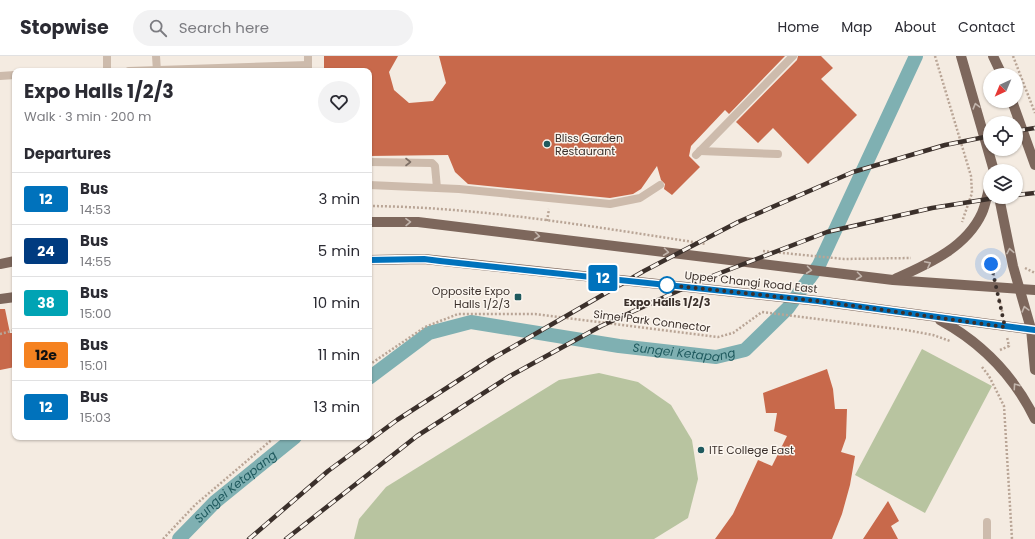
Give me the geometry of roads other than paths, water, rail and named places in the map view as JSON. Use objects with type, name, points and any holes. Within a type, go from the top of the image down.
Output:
[{"type":"main road","points":[[993,56],[999,68]]},
{"type":"main road","points":[[961,57],[992,164]]},
{"type":"main road","points":[[1015,108],[1035,165]]},
{"type":"main road","points":[[893,280],[930,263],[949,251],[970,232],[982,213],[985,204]]},
{"type":"main road","points":[[1001,204],[1013,266],[1033,329],[1035,370]]},
{"type":"main road","name":"Upper Changi Road East","points":[[372,221],[418,222],[893,280],[1035,290]]},
{"type":"main road","name":"Upper Changi Road East","points":[[372,260],[424,259],[818,301],[1005,327],[1033,329]]},
{"type":"main road","points":[[0,264],[12,262]]},
{"type":"main road","points":[[0,299],[12,297]]},
{"type":"main road","points":[[935,317],[961,331],[991,357],[1016,385],[1035,419]]},
{"type":"lane","points":[[107,56],[108,68]]},
{"type":"lane","points":[[156,56],[157,68]]},
{"type":"lane","points":[[308,56],[308,68]]},
{"type":"lane","points":[[778,154],[698,153],[793,56]]},
{"type":"lane","points":[[0,76],[12,75]]},
{"type":"lane","points":[[372,162],[432,163],[435,166],[437,188]]},
{"type":"lane","points":[[372,185],[437,188],[610,204],[640,198],[660,185]]},
{"type":"lane","points":[[986,522],[987,539]]},
{"type":"waterway","name":"Sungei Ketapang","points":[[372,376],[429,333],[471,322],[619,346],[716,357],[745,350],[788,308],[819,265],[916,56]]},
{"type":"waterway","name":"Sungei Ketapang","points":[[179,539],[215,502],[291,440]]},
{"type":"railway","points":[[1023,130],[1035,128]]},
{"type":"railway","points":[[372,438],[397,420],[490,360],[644,271],[738,222],[853,172],[945,145],[983,137]]},
{"type":"railway","points":[[1023,194],[1035,193]]},
{"type":"railway","points":[[286,539],[417,436],[510,376],[601,326],[702,280],[827,232],[932,208],[983,200]]},
{"type":"railway","points":[[249,539],[328,471],[370,440]]},
{"type":"place","name":"Bliss Garden Restaurant","points":[[547,144]]},
{"type":"place","name":"Expo Halls 1/2/3","points":[[667,285]]},
{"type":"place","name":"Opposite Expo Halls 1/2/3","points":[[518,297]]},
{"type":"place","name":"ITE College East","points":[[701,450]]}]
